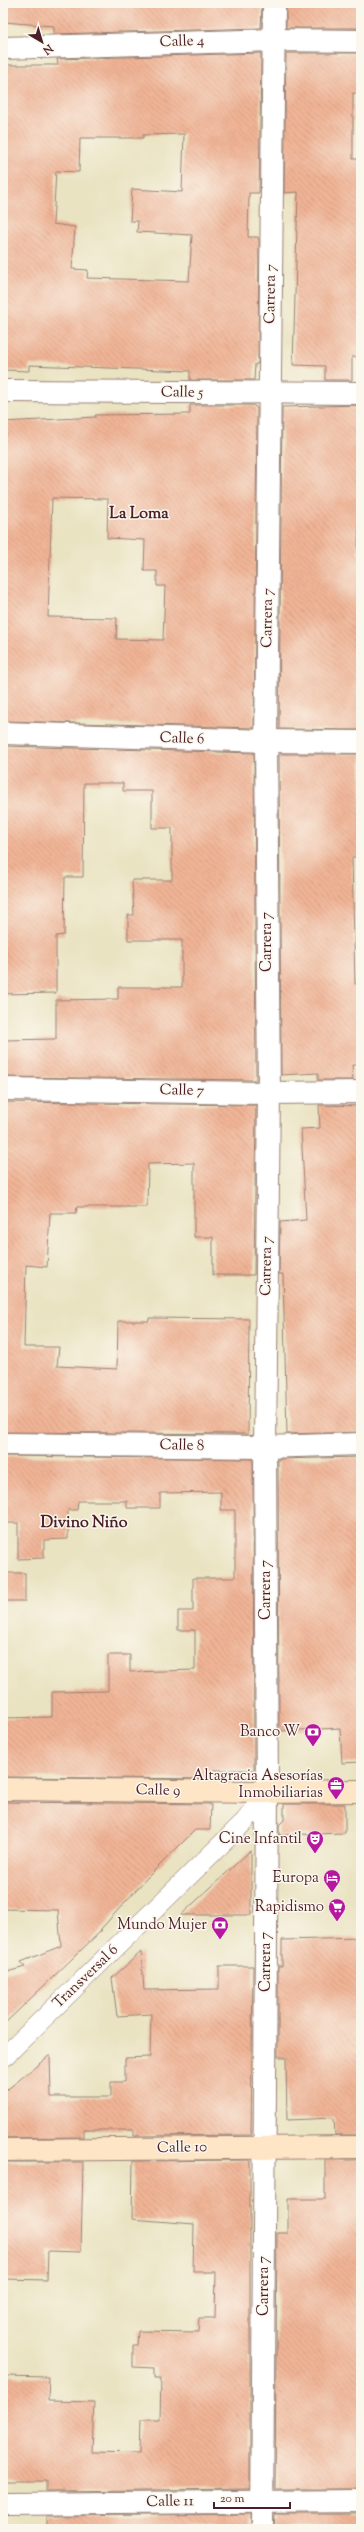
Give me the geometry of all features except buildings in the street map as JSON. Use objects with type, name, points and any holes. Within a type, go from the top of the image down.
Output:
[{"type":"main road","name":"Calle 9","points":[[3,1789],[267,1792],[361,1790]]},
{"type":"main road","name":"Calle 10","points":[[3,2150],[361,2147]]},
{"type":"street","name":"Carrera 7","points":[[262,2529],[267,1792],[265,1447],[268,1092],[266,741],[274,3]]},
{"type":"street","name":"Calle 4","points":[[3,48],[274,40],[361,41]]},
{"type":"street","name":"Calle 5","points":[[3,391],[361,393]]},
{"type":"street","name":"Calle 6","points":[[3,733],[266,741],[361,742]]},
{"type":"street","name":"Calle 7","points":[[3,1088],[361,1092]]},
{"type":"street","name":"Calle 8","points":[[3,1444],[265,1447],[361,1444]]},
{"type":"street","name":"Transversal 6","points":[[3,2058],[245,1821],[267,1792]]},
{"type":"street","name":"Calle 11","points":[[3,2504],[361,2501]]},
{"type":"place","name":"Banco W","points":[[313,1747]]},
{"type":"place","name":"Altagracia Asesorías Inmobiliarias","points":[[336,1800]]},
{"type":"place","name":"Cine Infantil","points":[[315,1854]]},
{"type":"place","name":"Europa","points":[[332,1893]]},
{"type":"place","name":"Rapidismo","points":[[337,1922]]},
{"type":"place","name":"Mundo Mujer","points":[[220,1940]]},
{"type":"district","name":"La Loma","points":[[139,514]]},
{"type":"district","name":"Divino Niño","points":[[84,1523]]}]
